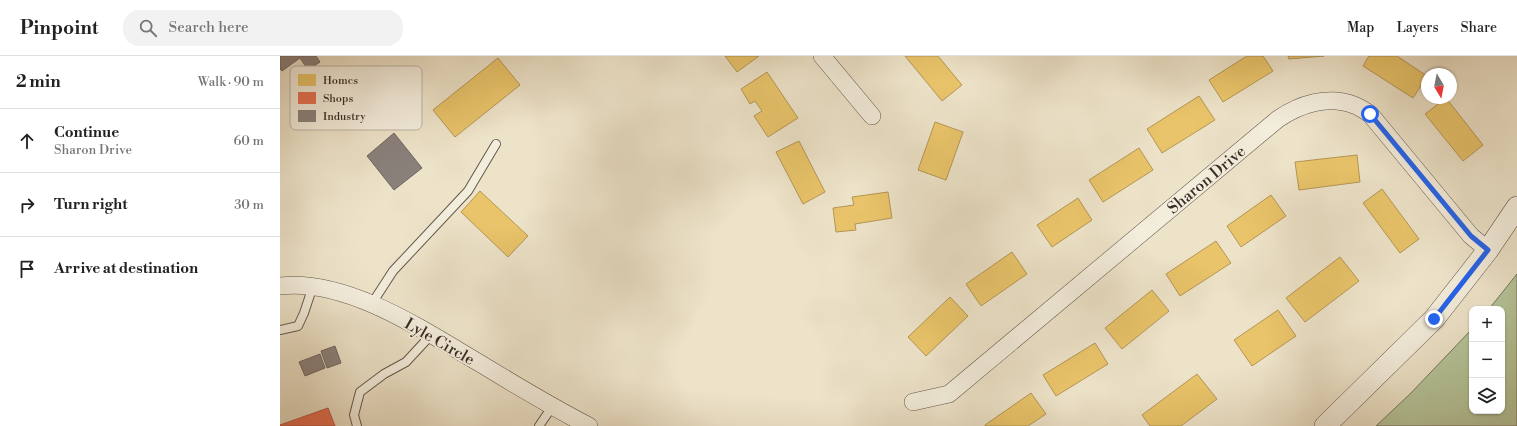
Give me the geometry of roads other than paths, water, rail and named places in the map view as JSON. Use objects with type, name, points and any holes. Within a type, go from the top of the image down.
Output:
[{"type":"street","points":[[822,56],[872,116]]},
{"type":"street","name":"Sharon Drive","points":[[912,402],[949,394],[1278,119],[1291,110],[1312,103],[1335,100],[1354,105],[1370,114],[1471,236],[1488,250]]},
{"type":"street","points":[[1325,426],[1434,319],[1488,250],[1517,207]]},
{"type":"street","name":"Lyle Circle","points":[[280,286],[313,286],[348,295],[388,311],[552,407],[589,426]]},
{"type":"lane","points":[[371,305],[394,271],[468,191],[496,144]]},
{"type":"lane","points":[[280,330],[298,326],[313,286]]},
{"type":"lane","points":[[357,426],[354,415],[360,392],[384,374],[406,362],[431,335]]},
{"type":"lane","points":[[538,426],[552,407]]}]
